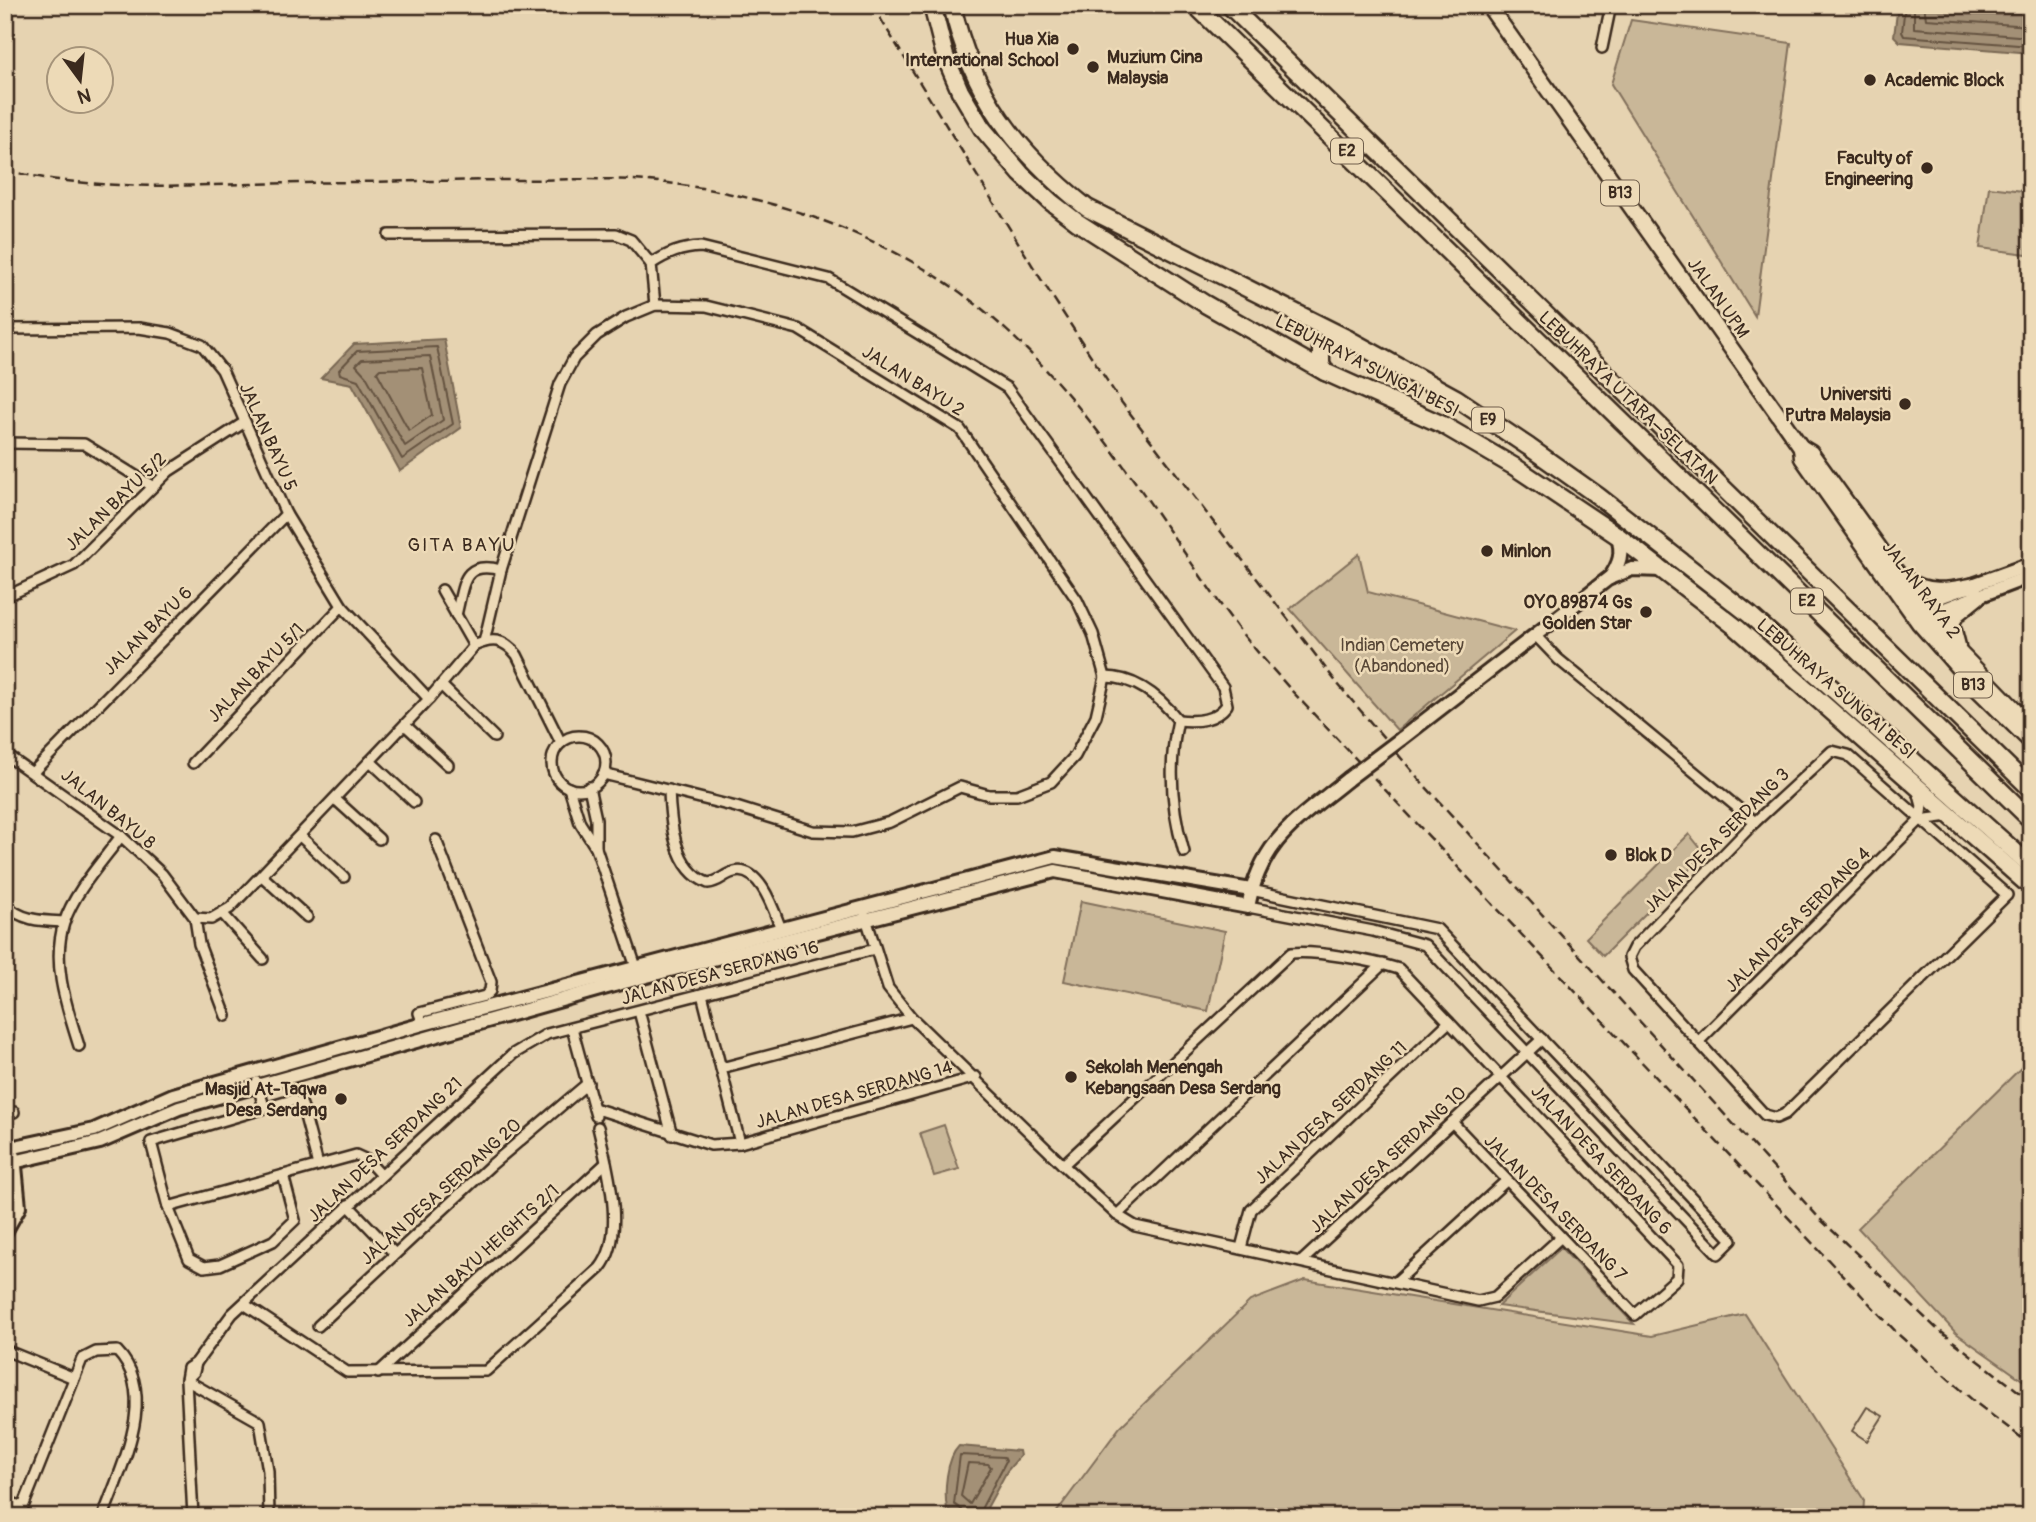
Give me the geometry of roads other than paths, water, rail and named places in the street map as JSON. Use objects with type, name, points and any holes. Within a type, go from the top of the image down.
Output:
[{"type":"highway","name":"LEBUHRAYA SUNGAI BESI","points":[[932,5],[945,56],[960,91],[982,128],[1021,174],[1077,222],[1205,304],[1325,372],[1443,425],[1515,467],[1618,536],[1737,628],[2031,887]]},
{"type":"highway","name":"LEBUHRAYA SUNGAI BESI","points":[[952,5],[971,70],[988,103],[1032,160],[1087,208],[1348,339],[1456,398],[1598,496],[1750,615],[2031,866]]},
{"type":"highway","name":"LEBUHRAYA UTARA–SELATAN","points":[[1195,5],[2031,820]]},
{"type":"highway","name":"LEBUHRAYA UTARA–SELATAN","points":[[1229,5],[2031,789]]},
{"type":"highway","points":[[1325,372],[1321,364],[1321,349],[1334,340],[1348,339]]},
{"type":"main road","name":"JALAN UPM","points":[[1488,5],[1801,447],[1811,453],[1898,575],[1921,615]]},
{"type":"main road","name":"JALAN RAYA 2","points":[[1801,447],[1802,458],[1973,685],[2031,742]]},
{"type":"main road","points":[[1898,575],[1929,590],[1976,591]]},
{"type":"main road","points":[[1961,654],[1953,635],[1952,623],[1976,591]]},
{"type":"main road","name":"JALAN RAYA 2","points":[[1921,615],[2031,726]]},
{"type":"street","points":[[1602,48],[1611,5]]},
{"type":"street","points":[[195,918],[202,920],[222,913],[262,876],[479,644],[557,394],[574,358],[597,335],[626,317],[655,305],[651,264],[631,240],[616,234],[389,235]]},
{"type":"street","points":[[603,774],[813,831],[852,832],[890,822],[960,787],[989,795],[1017,795],[1051,782],[1075,756],[1096,716],[1105,677],[1124,677],[1144,688],[1166,705],[1178,720],[1194,721],[1222,713],[1227,705],[1223,687],[1007,388],[829,279],[701,247],[684,247],[651,264]]},
{"type":"street","name":"JALAN BAYU 2","points":[[655,305],[706,306],[798,330],[960,429],[1077,600],[1093,634],[1105,677]]},
{"type":"street","name":"JALAN BAYU 5","points":[[5,329],[139,328],[196,340],[222,370],[286,514],[342,606],[429,699]]},
{"type":"street","name":"JALAN BAYU 5/2","points":[[5,597],[74,565],[107,535],[152,486],[179,463],[245,422]]},
{"type":"street","points":[[5,443],[77,442],[152,486]]},
{"type":"street","name":"JALAN BAYU 6","points":[[34,771],[286,514]]},
{"type":"street","points":[[1609,578],[1621,559],[1618,536]]},
{"type":"street","points":[[1976,591],[2031,564]]},
{"type":"street","points":[[456,615],[467,576],[474,568],[482,565],[501,570]]},
{"type":"street","points":[[1248,907],[1256,871],[1279,836],[1348,779],[1609,578],[1632,569],[1664,570]]},
{"type":"street","points":[[1921,615],[1942,596],[1976,591],[2031,576]]},
{"type":"street","points":[[442,590],[456,615],[479,644]]},
{"type":"street","name":"JALAN BAYU 5/1","points":[[193,763],[342,606]]},
{"type":"street","points":[[1535,635],[1558,659],[1755,822]]},
{"type":"street","points":[[479,644],[496,640],[507,643],[517,655],[561,743]]},
{"type":"street","points":[[441,685],[494,737]]},
{"type":"street","points":[[1178,720],[1172,748],[1172,788],[1184,852]]},
{"type":"street","points":[[405,725],[448,765]]},
{"type":"street","points":[[569,788],[589,788],[603,774],[605,756],[596,742],[581,736],[561,743],[552,763],[556,778],[569,788],[580,823],[596,848],[637,972]]},
{"type":"street","name":"JALAN DESA SERDANG 3","points":[[1698,1042],[1633,970],[1629,957],[1634,947],[1755,822],[1832,751],[1847,755],[1920,820]]},
{"type":"street","name":"JALAN BAYU 8","points":[[5,754],[34,771],[121,835],[162,874],[195,918],[199,944],[226,1016]]},
{"type":"street","points":[[370,761],[414,802]]},
{"type":"street","points":[[1916,784],[1922,806],[1920,820]]},
{"type":"street","points":[[589,788],[596,819],[596,848]]},
{"type":"street","points":[[669,790],[675,838],[690,870],[708,883],[738,871],[747,873],[768,897],[781,929]]},
{"type":"street","points":[[335,799],[379,839]]},
{"type":"street","points":[[1920,820],[1951,816]]},
{"type":"street","points":[[1698,1042],[1765,1115],[1776,1118],[1785,1114],[2007,895],[1920,820]]},
{"type":"street","name":"JALAN DESA SERDANG 4","points":[[1698,1042],[1920,820]]},
{"type":"street","points":[[79,1046],[59,968],[64,922],[88,881],[121,835]]},
{"type":"street","points":[[300,836],[344,877]]},
{"type":"street","points":[[423,1024],[419,1013],[485,996],[490,991],[491,982],[436,840]]},
{"type":"street","points":[[5,1232],[19,1207],[10,1163],[9,1149],[94,1129],[173,1096],[423,1024],[637,972],[867,920],[1055,872],[1373,931],[1425,945],[1718,1254],[1732,1240],[1437,929],[1376,914],[1251,890],[1055,858],[781,929],[637,972],[258,1086],[179,1108],[100,1142],[10,1163]]},
{"type":"street","points":[[262,876],[307,917]]},
{"type":"street","points":[[5,904],[12,912],[30,919],[64,922]]},
{"type":"street","points":[[863,907],[888,988],[912,1018],[976,1077],[1063,1165],[1117,1215],[1135,1226],[1478,1301],[1487,1301],[1560,1238]]},
{"type":"street","points":[[222,913],[262,958]]},
{"type":"street","name":"JALAN DESA SERDANG 16","points":[[572,1028],[875,949]]},
{"type":"street","points":[[1063,1165],[1291,953],[1305,951],[1383,964]]},
{"type":"street","points":[[1117,1215],[1383,964]]},
{"type":"street","name":"JALAN DESA SERDANG 6","points":[[1383,964],[1399,969],[1499,1079],[1678,1265],[1677,1278],[1635,1315]]},
{"type":"street","points":[[702,994],[740,1143]]},
{"type":"street","points":[[639,1011],[672,1135]]},
{"type":"street","points":[[721,1068],[912,1018]]},
{"type":"street","name":"JALAN DESA SERDANG 11","points":[[1241,1248],[1251,1210],[1449,1022]]},
{"type":"street","points":[[572,1028],[588,1083]]},
{"type":"street","name":"JALAN DESA SERDANG 21","points":[[186,1380],[188,1368],[196,1363],[232,1314],[380,1174],[513,1054],[547,1034],[572,1028]]},
{"type":"street","name":"JALAN DESA SERDANG 10","points":[[1301,1262],[1542,1039]]},
{"type":"street","points":[[254,1072],[264,1107]]},
{"type":"street","name":"JALAN DESA SERDANG 14","points":[[588,1083],[595,1112],[711,1145],[740,1143],[976,1077]]},
{"type":"street","name":"JALAN DESA SERDANG 20","points":[[318,1326],[490,1166],[588,1083]]},
{"type":"street","points":[[283,1175],[295,1220],[272,1241],[220,1265],[205,1267],[189,1259],[168,1207],[151,1142],[292,1100],[298,1101],[318,1165]]},
{"type":"street","name":"JALAN DESA SERDANG 7","points":[[1452,1122],[1635,1315]]},
{"type":"street","points":[[244,1304],[347,1372],[486,1371],[600,1268],[611,1250],[612,1188],[598,1127]]},
{"type":"street","points":[[168,1207],[356,1155],[367,1160],[380,1174]]},
{"type":"street","name":"JALAN BAYU HEIGHTS 2/1","points":[[378,1373],[606,1164]]},
{"type":"street","points":[[1396,1282],[1506,1181]]},
{"type":"street","points":[[348,1205],[396,1254]]},
{"type":"street","points":[[5,1350],[74,1378]]},
{"type":"street","points":[[5,1500],[21,1512],[82,1359],[96,1352],[117,1351],[133,1370],[136,1424],[103,1517]]},
{"type":"street","points":[[186,1380],[193,1517]]},
{"type":"street","points":[[186,1380],[260,1422],[268,1471],[269,1517]]},
{"type":"water","points":[[1898,5],[2031,5],[2031,53],[1900,42],[1894,36]]},
{"type":"water","points":[[444,339],[461,428],[400,471],[352,384],[321,378],[354,344]]},
{"type":"water","points":[[959,1446],[1019,1451],[1020,1456],[1007,1471],[982,1517],[961,1517],[947,1509],[947,1476],[951,1459]]},
{"type":"railway","points":[[872,5],[1037,273],[1119,399],[1337,683],[1425,786],[1820,1219],[1936,1328],[2031,1401]]},
{"type":"railway","points":[[5,170],[66,181],[128,185],[583,179],[659,182],[704,188],[793,211],[838,226],[921,267],[960,292],[995,320],[1064,390],[1124,467],[1237,627],[1291,690],[1899,1335],[1976,1403],[2031,1445]]},
{"type":"place","name":"Hua Xia International School","points":[[1073,49]]},
{"type":"place","name":"Muzium Cina Malaysia","points":[[1093,67]]},
{"type":"place","name":"Academic Block","points":[[1870,80]]},
{"type":"place","name":"Faculty of Engineering","points":[[1927,168]]},
{"type":"place","name":"Universiti Putra Malaysia","points":[[1905,404]]},
{"type":"place","name":"Minlon","points":[[1487,551]]},
{"type":"place","name":"OYO 89874 Gs Golden Star","points":[[1646,612]]},
{"type":"place","name":"Blok D","points":[[1611,855]]},
{"type":"place","name":"Sekolah Menengah Kebangsaan Desa Serdang","points":[[1071,1077]]},
{"type":"place","name":"Masjid At-Taqwa Desa Serdang","points":[[341,1099]]},
{"type":"district","name":"GITA BAYU","points":[[462,545]]},
{"type":"park label","name":"Indian Cemetery (Abandoned)","points":[[1402,655]]}]
